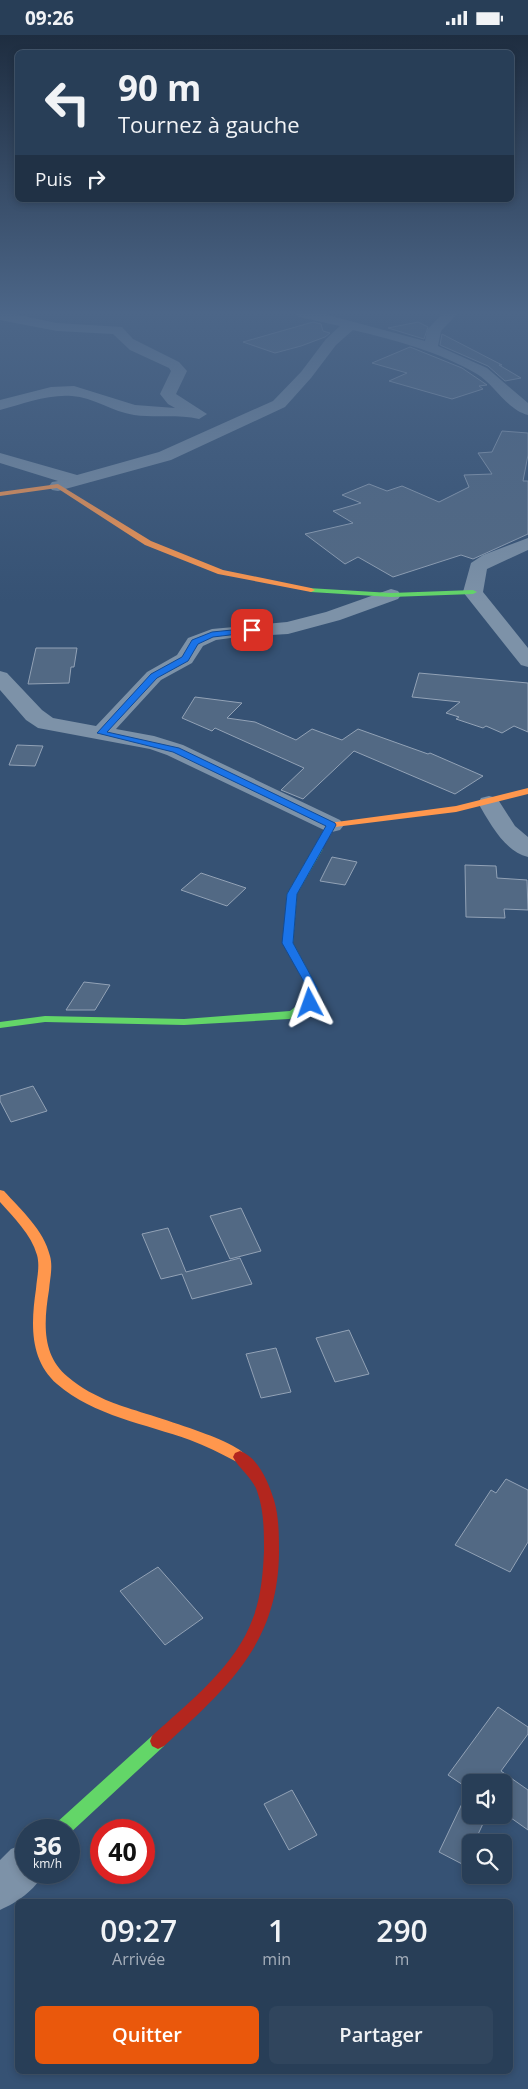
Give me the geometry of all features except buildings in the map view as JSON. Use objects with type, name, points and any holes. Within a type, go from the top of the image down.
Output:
[{"type":"street","points":[[136,410],[164,413],[192,411],[236,425]]},
{"type":"street","points":[[0,494],[58,487],[165,456],[267,410]]},
{"type":"street","points":[[0,458],[77,481]]},
{"type":"street","points":[[58,487],[148,543],[221,572],[302,589],[392,595],[473,592]]},
{"type":"street","points":[[528,543],[490,559],[478,567],[473,592],[528,661]]},
{"type":"street","points":[[101,733],[154,676],[185,659],[195,642],[212,635],[238,631],[288,628],[301,625],[333,617],[392,595]]},
{"type":"street","points":[[0,677],[34,715],[46,723],[175,750],[332,825],[421,817],[489,803],[528,791]]},
{"type":"street","points":[[489,803],[506,829],[528,850]]},
{"type":"street","points":[[0,1025],[46,1019],[184,1022],[289,1016],[301,1011],[310,1003],[313,989],[288,943],[292,894],[332,825]]},
{"type":"street","points":[[0,1193],[36,1238],[46,1265],[36,1335],[48,1364],[73,1388],[113,1408],[231,1452],[256,1472],[268,1497],[271,1553],[268,1588],[257,1629],[222,1678],[156,1745],[74,1819]]},
{"type":"street","points":[[0,1889],[15,1875]]},
{"type":"traffic: fast","points":[[311,590],[391,595],[473,592]]},
{"type":"traffic: fast","points":[[0,1025],[45,1019],[184,1022],[289,1016],[294,1014],[307,1002],[313,989],[288,943],[292,894],[318,849]]},
{"type":"traffic: fast","points":[[73,1819],[158,1741]]},
{"type":"traffic: slow","points":[[0,494],[58,486],[148,543],[221,572],[311,590]]},
{"type":"traffic: slow","points":[[318,849],[332,825],[456,809],[528,791]]},
{"type":"traffic: slow","points":[[0,1194],[28,1226],[43,1253],[45,1270],[40,1303],[39,1339],[46,1361],[53,1371],[63,1381],[83,1395],[127,1414],[197,1437],[240,1457]]},
{"type":"traffic: jam","points":[[158,1741],[202,1700],[231,1669],[253,1636],[264,1609],[271,1568],[270,1514],[261,1483],[249,1465],[240,1457]]},
{"type":"route","points":[[252,630],[212,635],[195,642],[185,659],[154,676],[101,733],[154,743],[175,750],[332,825],[292,894],[288,943],[313,989],[310,1003]]}]
